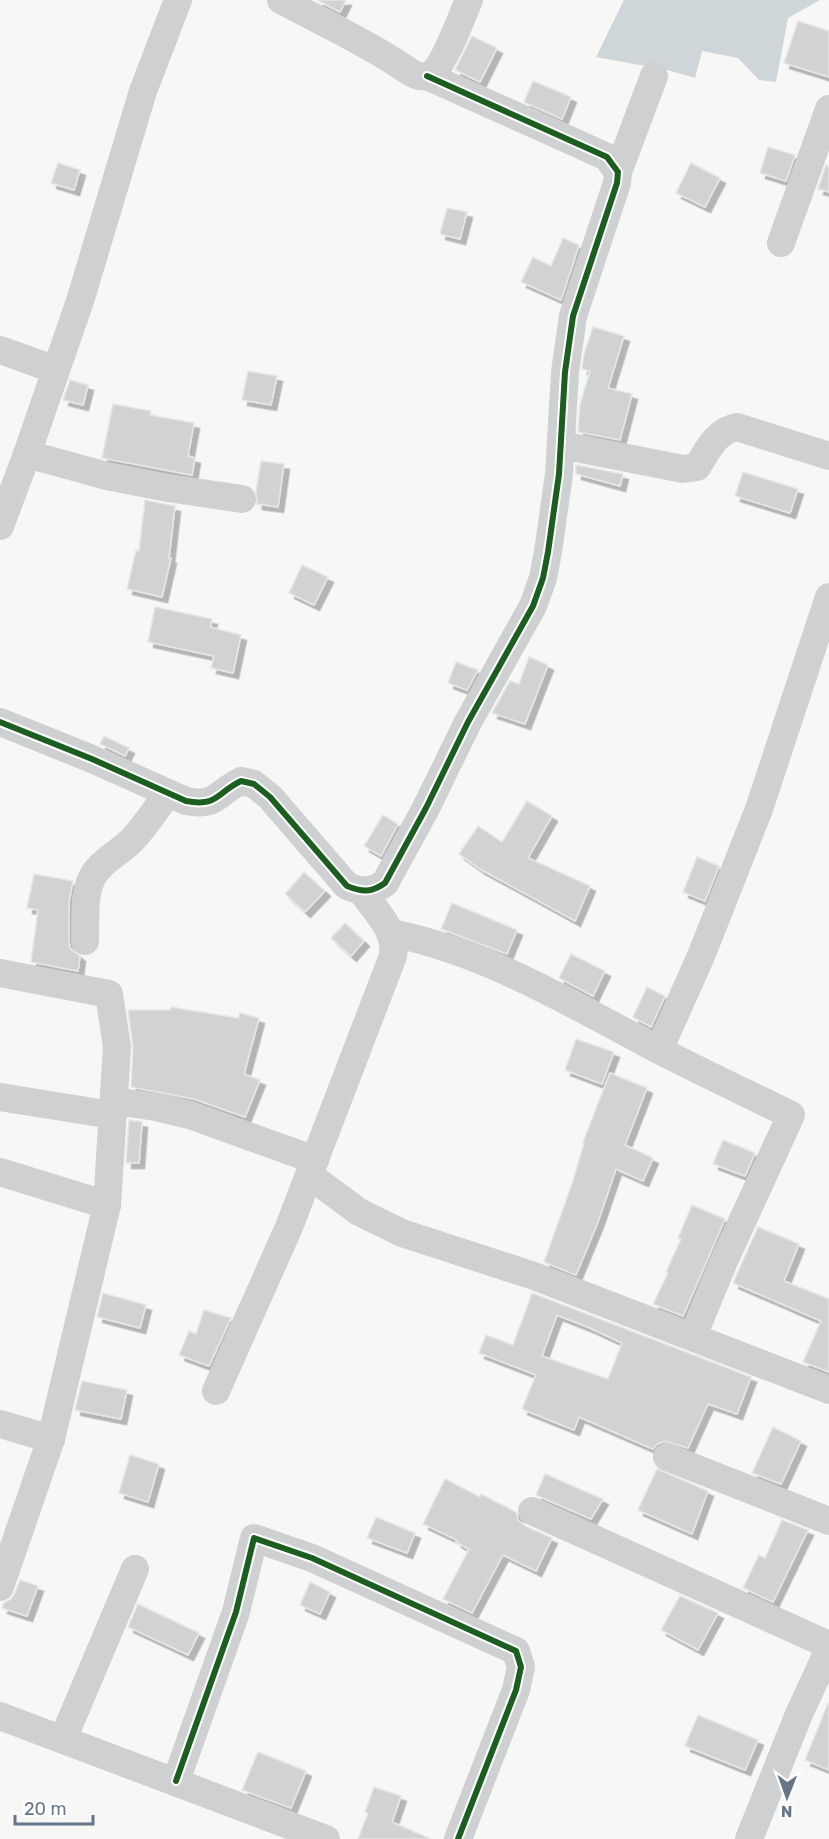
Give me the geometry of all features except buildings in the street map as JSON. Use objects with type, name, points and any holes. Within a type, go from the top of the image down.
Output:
[{"type":"street","points":[[0,526],[80,301],[143,91],[178,0]]},
{"type":"street","points":[[281,0],[418,76],[428,76],[607,157],[618,172]]},
{"type":"street","points":[[428,76],[441,61],[469,0]]},
{"type":"street","points":[[0,722],[92,759],[186,801],[201,804],[214,800],[232,785],[241,781],[254,784],[270,797],[347,886],[362,892],[376,890],[385,883],[426,808],[468,722],[533,606],[543,578],[561,445],[565,372],[573,316],[617,183],[618,172],[654,76]]},
{"type":"street","points":[[781,243],[829,109]]},
{"type":"street","points":[[0,350],[56,370]]},
{"type":"street","points":[[561,445],[683,469],[697,467],[717,436],[726,429],[737,427],[829,456]]},
{"type":"street","points":[[27,454],[107,476],[242,499]]},
{"type":"street","points":[[659,1050],[701,956],[759,809],[829,597]]},
{"type":"street","points":[[85,941],[86,901],[95,872],[130,842],[168,793]]},
{"type":"street","points":[[216,1391],[289,1227],[393,956],[395,945],[391,933],[362,892]]},
{"type":"street","points":[[391,933],[424,939],[545,989],[659,1050],[791,1114],[724,1261],[693,1336]]},
{"type":"street","points":[[0,973],[109,994],[117,1047],[107,1205],[51,1439],[0,1587]]},
{"type":"street","points":[[0,1097],[113,1108],[156,1107],[190,1115],[312,1167],[359,1212],[402,1233],[534,1276],[829,1390]]},
{"type":"street","points":[[0,1172],[107,1205]]},
{"type":"street","points":[[0,1424],[51,1439]]},
{"type":"street","points":[[667,1457],[829,1521]]},
{"type":"street","points":[[532,1511],[829,1647],[749,1839]]},
{"type":"street","points":[[176,1781],[236,1612],[254,1538],[312,1558],[516,1651],[521,1667],[516,1690],[458,1839]]},
{"type":"street","points":[[63,1739],[135,1569]]},
{"type":"street","points":[[0,1716],[326,1839]]},
{"type":"shaded area","points":[[624,0],[820,0],[788,18],[776,82],[759,80],[738,58],[702,51],[695,78],[667,70],[596,57]]},
{"type":"cycle path","points":[[0,722],[92,759],[186,801],[211,800],[241,781],[254,784],[270,797],[347,886],[366,890],[375,889],[385,883],[426,808],[468,722],[533,606],[543,578],[559,474],[565,372],[573,316],[617,183],[618,172],[607,157],[427,76]]},
{"type":"cycle path","points":[[176,1781],[236,1612],[254,1538],[312,1558],[516,1651],[521,1667],[516,1690],[458,1839]]}]
